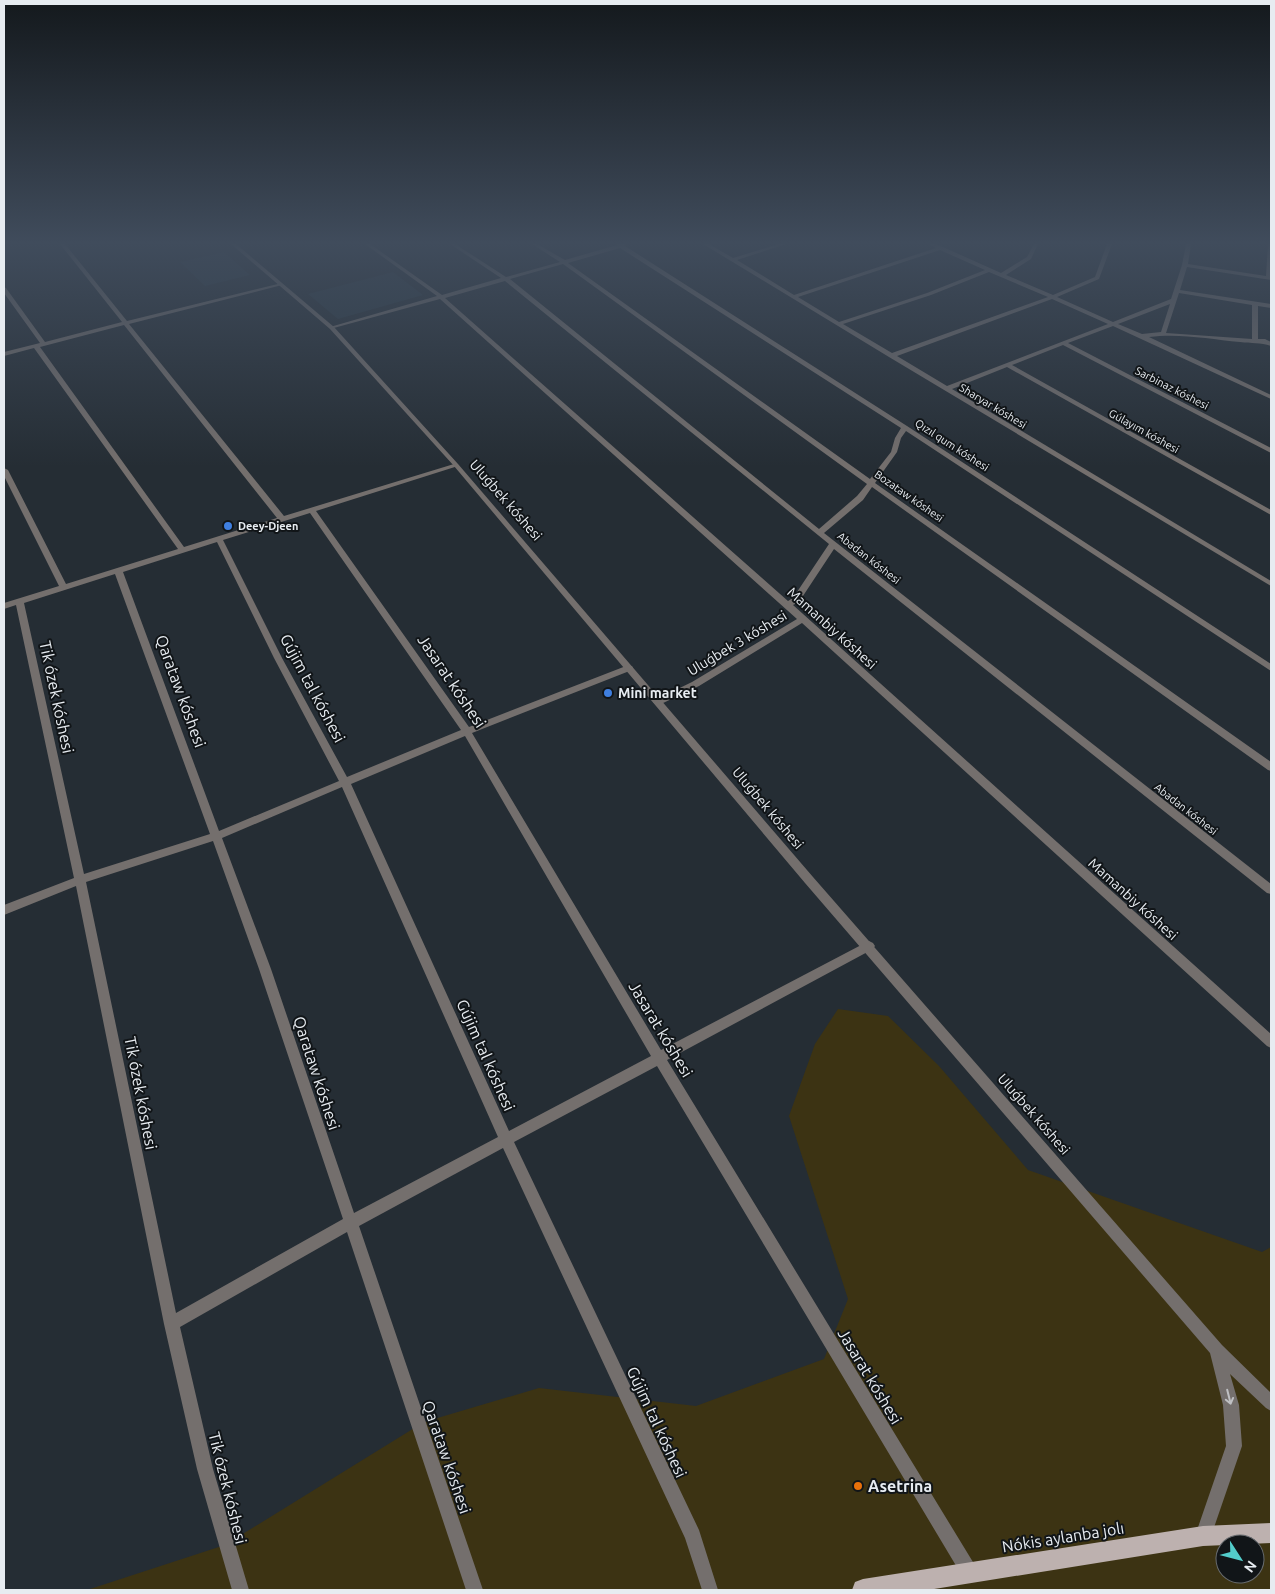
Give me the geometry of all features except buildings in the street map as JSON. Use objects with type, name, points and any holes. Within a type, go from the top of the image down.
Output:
[{"type":"main road","name":"Nókis aylanba jolı","points":[[863,1590],[1203,1536],[1271,1533]]},
{"type":"street","points":[[23,318],[182,550]]},
{"type":"street","points":[[122,318],[282,519]]},
{"type":"street","points":[[4,354],[144,318]]},
{"type":"street","name":"Uluǵbek kóshesi","points":[[321,318],[332,328],[456,465],[1217,1350],[1271,1403]]},
{"type":"street","points":[[332,328],[366,318]]},
{"type":"street","name":"Mamanbiy kóshesi","points":[[465,318],[1271,1042]]},
{"type":"street","name":"Abadan kóshesi","points":[[555,318],[833,544],[1271,890]]},
{"type":"street","name":"Bozataw kóshesi","points":[[642,318],[1271,767]]},
{"type":"street","name":"Qızıl qum kóshesi","points":[[737,318],[1271,668]]},
{"type":"street","name":"Sharyar kóshesi","points":[[829,318],[1271,584]]},
{"type":"street","points":[[838,324],[855,318]]},
{"type":"street","points":[[891,356],[995,318]]},
{"type":"street","points":[[1103,318],[1271,397]]},
{"type":"street","points":[[946,389],[1126,318]]},
{"type":"street","points":[[1163,334],[1168,318]]},
{"type":"street","points":[[1255,318],[1255,342]]},
{"type":"street","points":[[1143,336],[1163,334],[1255,342],[1264,341],[1271,344]]},
{"type":"street","name":"Sarbinaz kóshesi","points":[[1063,343],[1271,451]]},
{"type":"street","name":"Gúlayım kóshesi","points":[[1007,366],[1271,513]]},
{"type":"street","points":[[819,532],[860,498],[894,452],[898,438],[905,427]]},
{"type":"street","points":[[4,606],[456,465]]},
{"type":"street","points":[[4,470],[64,587]]},
{"type":"street","name":"Jasarat kóshesi","points":[[312,510],[467,730],[659,1058],[970,1573]]},
{"type":"street","name":"Gújim tal kóshesi","points":[[219,539],[278,658],[345,782],[506,1139],[693,1536],[710,1590]]},
{"type":"street","name":"Uluǵbek 3 kóshesi","points":[[787,606],[796,600],[833,544]]},
{"type":"street","name":"Qarataw kóshesi","points":[[118,570],[268,978],[475,1590]]},
{"type":"street","name":"Tik ózek kóshesi","points":[[19,601],[80,880],[171,1324],[220,1526],[240,1590]]},
{"type":"street","name":"Uluǵbek 3 kóshesi","points":[[658,702],[683,692],[768,638],[802,619]]},
{"type":"street","points":[[4,910],[80,880],[217,836],[467,730],[629,668]]},
{"type":"street","points":[[171,1324],[350,1223],[869,946]]},
{"type":"street","points":[[1203,1536],[1234,1446],[1231,1405],[1217,1350]]},
{"type":"sand","points":[[838,1009],[888,1016],[939,1066],[1028,1170],[1262,1252],[1271,1247],[1271,1590],[87,1590],[225,1545],[424,1422],[539,1388],[696,1406],[824,1359],[848,1299],[789,1116],[815,1044]]},
{"type":"place","name":"Deey-Djeen","points":[[228,526]]},
{"type":"place","name":"Mini market","points":[[608,693]]},
{"type":"place","name":"Asetrina","points":[[858,1486]]}]
